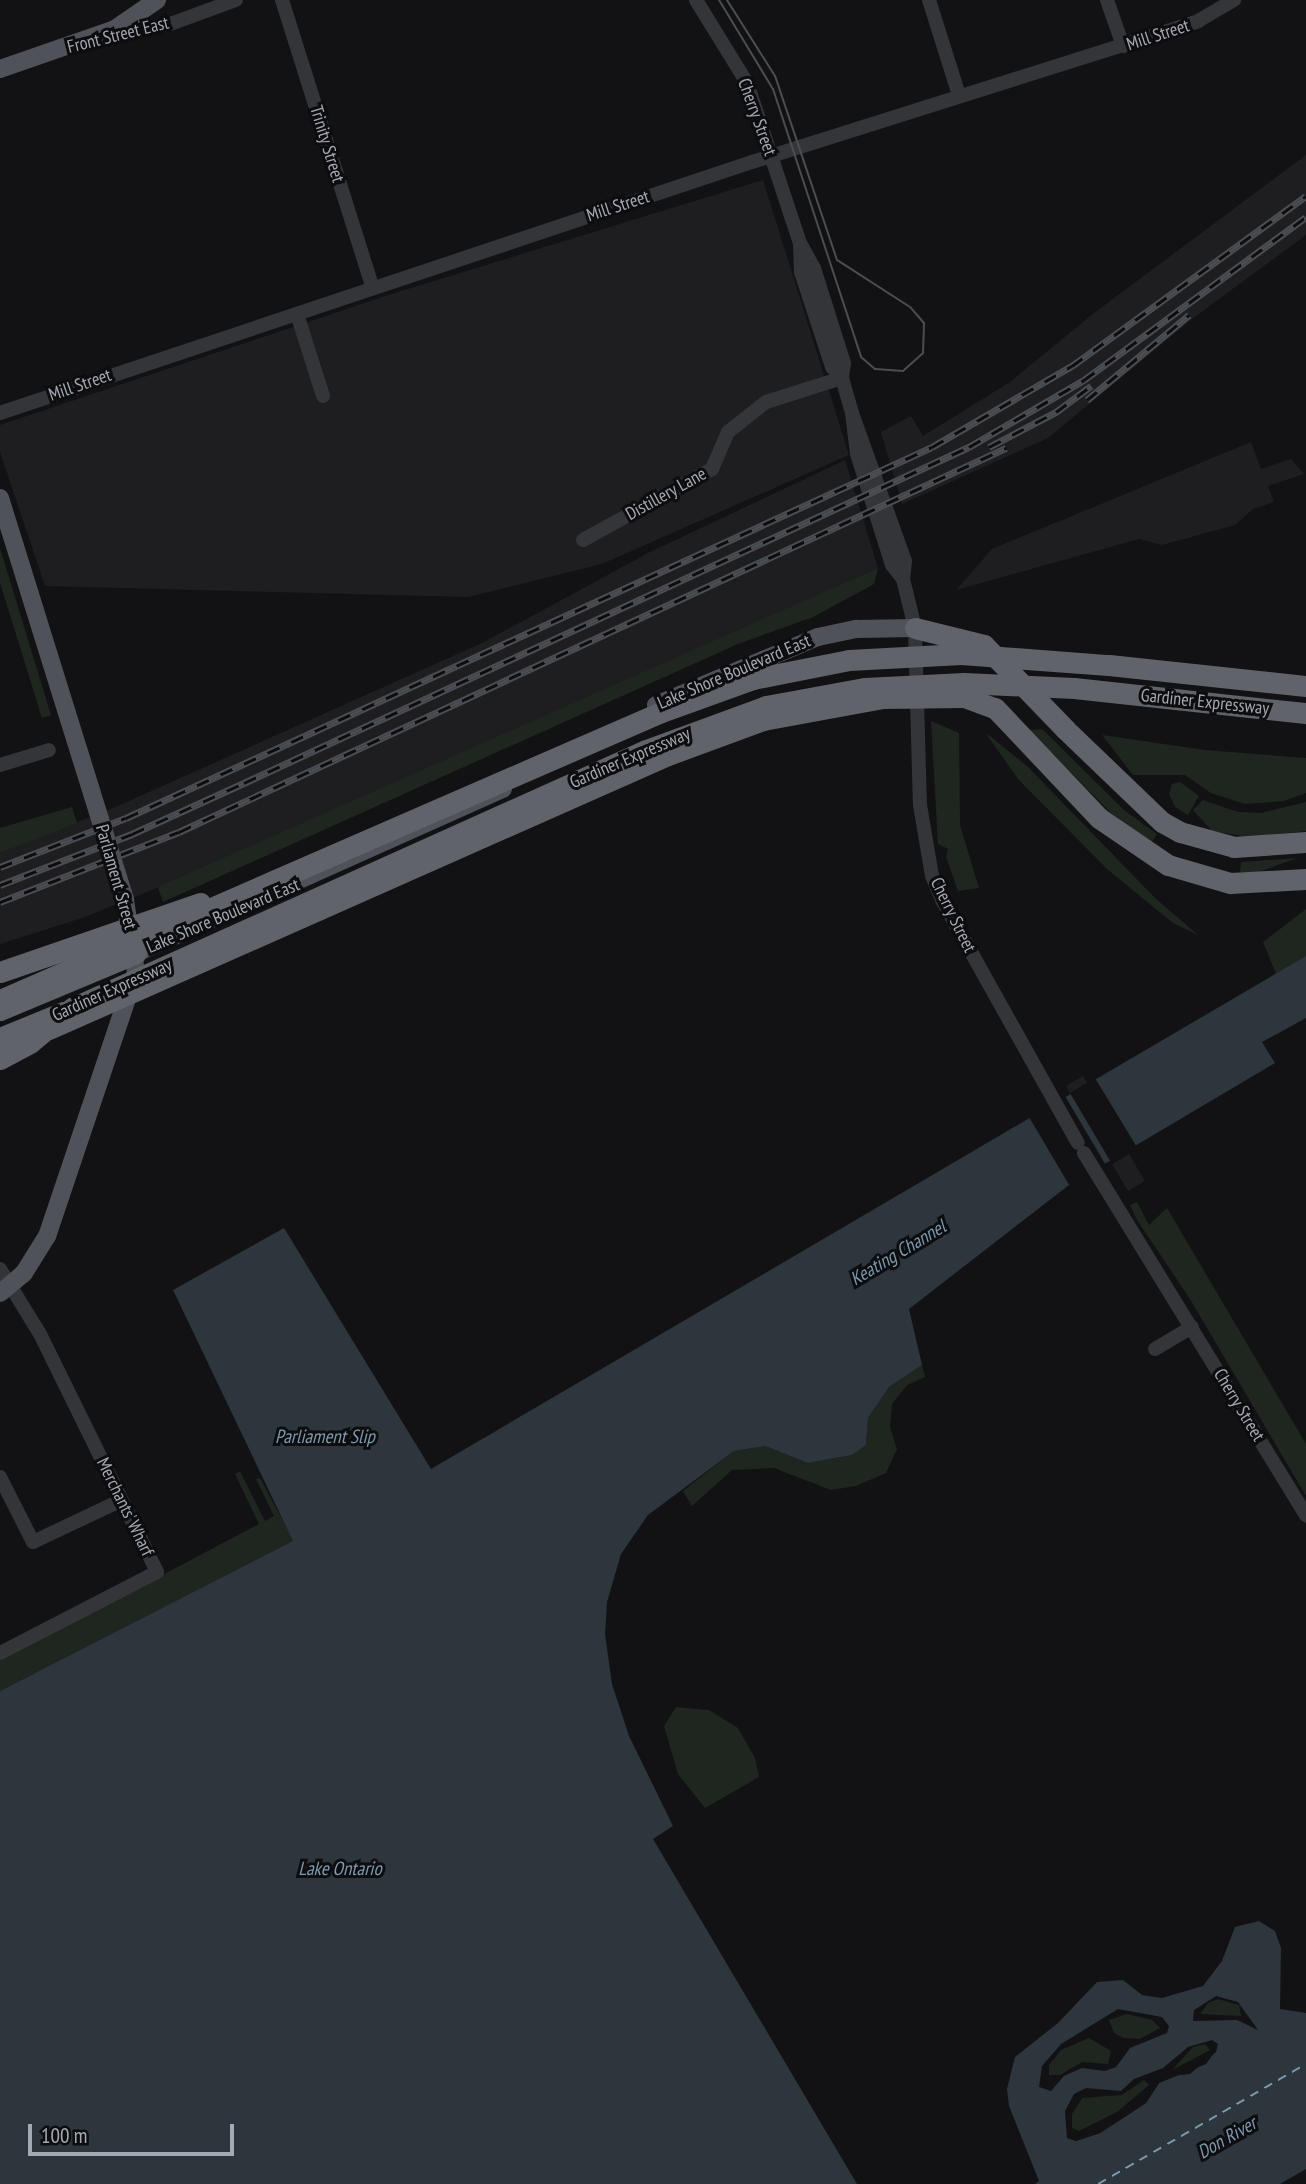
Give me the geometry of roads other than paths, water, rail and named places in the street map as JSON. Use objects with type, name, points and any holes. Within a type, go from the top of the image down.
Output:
[{"type":"highway","name":"Lake Shore Boulevard East","points":[[915,628],[984,645],[1062,726],[1162,822],[1180,832],[1234,847],[1306,842]]},
{"type":"highway","name":"Gardiner Expressway","points":[[0,1000],[661,712],[723,688],[787,671],[887,656],[975,655],[1306,686]]},
{"type":"highway","name":"Gardiner Expressway","points":[[0,1038],[646,750],[788,701],[866,688],[964,683],[1074,688],[1306,713]]},
{"type":"highway","name":"Lake Shore Boulevard East","points":[[0,1049],[131,997],[668,755],[763,720],[835,704],[920,696],[979,699],[995,708],[1100,818],[1168,865],[1230,883],[1306,879]]},
{"type":"highway","points":[[0,972],[179,907],[246,894]]},
{"type":"highway","points":[[0,1010],[136,953]]},
{"type":"highway","points":[[0,1059],[30,1043],[72,1008]]},
{"type":"main road","points":[[82,42],[133,19],[158,0]]},
{"type":"main road","name":"Front Street East","points":[[0,69],[82,42]]},
{"type":"main road","name":"Parliament Street","points":[[0,498],[109,847],[136,953],[131,997],[47,1236],[32,1263],[5,1290]]},
{"type":"main road","name":"Lake Shore Boulevard East","points":[[136,953],[486,800],[608,727],[733,670],[836,632],[915,628]]},
{"type":"street","name":"Front Street East","points":[[82,42],[173,23],[236,0]]},
{"type":"street","name":"Trinity Street","points":[[282,0],[373,288]]},
{"type":"street","name":"Cherry Street","points":[[696,0],[747,83],[800,243],[805,284],[832,367],[842,378],[852,413],[857,454],[892,565],[903,579],[915,628],[920,696],[920,805],[932,876],[1050,1095],[1112,1201],[1306,1515]]},
{"type":"street","points":[[929,0],[959,95]]},
{"type":"street","points":[[1107,0],[1122,46]]},
{"type":"street","name":"Mill Street","points":[[0,413],[772,156],[1198,21],[1234,0]]},
{"type":"street","points":[[297,314],[323,396]]},
{"type":"street","name":"Distillery Lane","points":[[583,540],[712,469],[728,432],[766,402],[842,378]]},
{"type":"street","points":[[0,765],[49,750]]},
{"type":"street","name":"Merchants' Wharf","points":[[0,1269],[5,1290],[40,1334],[158,1572],[0,1653]]},
{"type":"street","points":[[1154,1349],[1192,1327]]},
{"type":"street","points":[[0,1477],[33,1542],[122,1500]]},
{"type":"water","name":"Lake Ontario","points":[[1306,956],[1306,1018],[1262,1042],[1275,1063],[1069,1185],[909,1309],[922,1365],[889,1387],[868,1418],[866,1445],[852,1455],[808,1463],[765,1446],[734,1451],[648,1515],[621,1554],[607,1602],[605,1634],[612,1684],[629,1736],[673,1826],[653,1839],[857,2184],[0,2184],[0,1691],[293,1541],[173,1290],[284,1228],[431,1469]]},
{"type":"water","name":"Don River","points":[[1259,1921],[1275,1931],[1281,1948],[1280,2009],[1306,2013],[1306,2169],[1280,2184],[1035,2184],[1039,2181],[1009,2106],[1007,2089],[1015,2057],[1058,2023],[1097,1982],[1123,1980],[1142,1995],[1162,1998],[1203,1986],[1222,1961],[1235,1927]],"holes":[[[1216,1996],[1238,2002],[1258,2030],[1237,2020],[1193,2021],[1194,2010]],[[1118,2009],[1162,2017],[1169,2026],[1167,2033],[1130,2048],[1116,2067],[1105,2071],[1082,2068],[1064,2076],[1051,2091],[1039,2087],[1042,2066],[1061,2044]],[[1212,2040],[1218,2044],[1216,2052],[1190,2074],[1171,2076],[1159,2083],[1146,2103],[1100,2133],[1076,2141],[1067,2138],[1065,2111],[1074,2094],[1086,2088],[1121,2091],[1134,2079],[1163,2068],[1188,2047]]]},
{"type":"tram line","points":[[719,0],[773,89],[861,357],[875,369],[903,371],[923,353],[924,323],[910,307],[837,260],[775,76],[727,0]]},
{"type":"railway","points":[[0,867],[126,818],[932,447],[1072,366],[1306,196]]},
{"type":"railway","points":[[0,885],[132,834],[969,447],[1084,380],[1306,217]]},
{"type":"railway","points":[[1087,400],[1189,315]]},
{"type":"railway","points":[[989,447],[1056,412],[1091,386]]},
{"type":"railway","points":[[0,902],[179,832],[1006,448]]},
{"type":"water label","name":"Keating Channel","points":[[898,1253]]},
{"type":"water label","name":"Parliament Slip","points":[[325,1437]]}]
